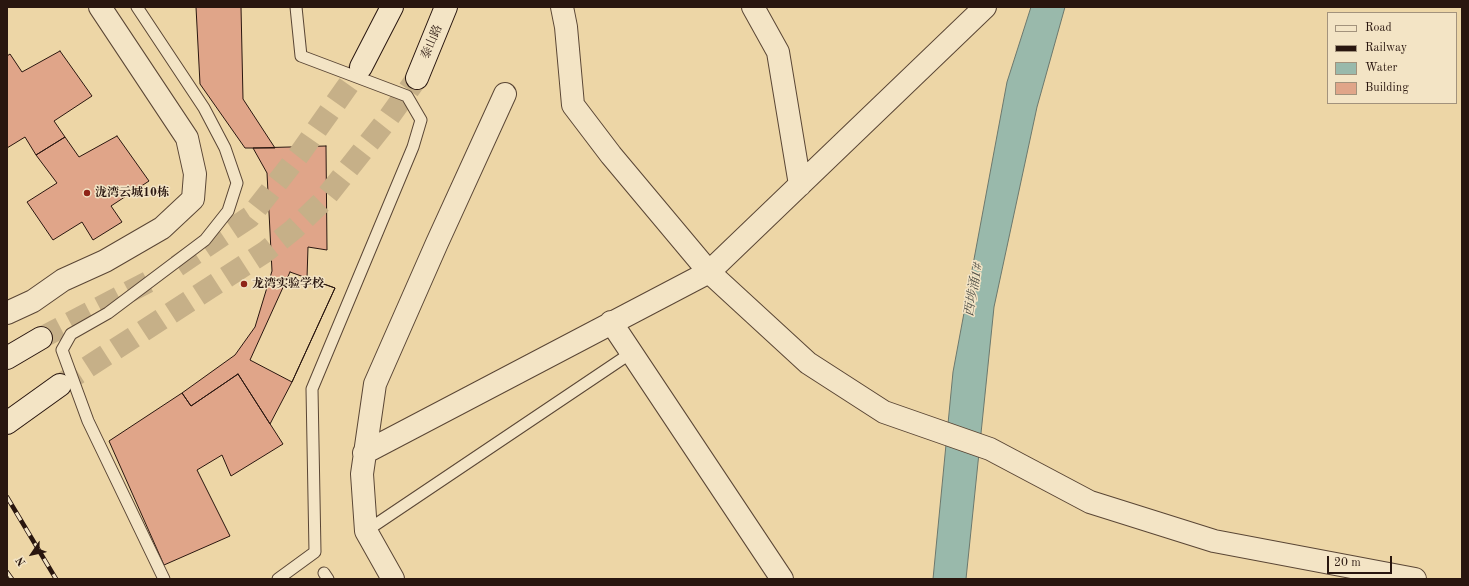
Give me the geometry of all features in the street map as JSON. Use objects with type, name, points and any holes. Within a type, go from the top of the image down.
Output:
[{"type":"street","points":[[7,313],[33,301],[63,280],[105,261],[162,228],[193,199],[194,174],[187,138],[100,7]]},
{"type":"street","points":[[361,67],[392,7]]},
{"type":"street","name":"泰山路","points":[[416,78],[446,7]]},
{"type":"street","points":[[562,7],[566,27],[573,105],[611,155],[709,272],[808,363],[884,412],[990,449],[1090,502],[1214,542],[1415,579]]},
{"type":"street","points":[[753,7],[778,52],[800,185]]},
{"type":"street","points":[[364,453],[610,322],[709,272],[985,7]]},
{"type":"street","points":[[393,579],[366,531],[362,474],[375,384],[437,242],[505,94]]},
{"type":"street","points":[[610,322],[782,579]]},
{"type":"street","points":[[7,357],[40,338]]},
{"type":"street","points":[[7,423],[60,385]]},
{"type":"lane","points":[[137,7],[204,108],[225,148],[237,183],[228,211],[205,240],[108,313],[71,334],[62,350],[88,421],[164,579]]},
{"type":"lane","points":[[278,579],[315,552],[312,389],[410,154],[421,120],[407,96],[301,56],[296,7]]},
{"type":"lane","points":[[366,531],[631,353]]},
{"type":"water","name":"西埗涌1#","points":[[1031,7],[1065,7],[1037,107],[994,307],[966,579],[933,579],[953,372],[1007,82]]},
{"type":"building","points":[[196,7],[241,7],[243,99],[275,148],[245,148],[200,84]]},
{"type":"building","points":[[60,51],[92,96],[54,121],[65,137],[36,155],[25,137],[7,148],[7,56],[10,54],[22,72]]},
{"type":"building","name":"泷湾云城10栋","points":[[117,136],[149,181],[111,206],[122,222],[93,240],[82,222],[53,240],[27,202],[57,183],[36,155],[65,137],[79,157]]},
{"type":"building","points":[[326,146],[327,250],[308,247],[307,278],[335,288],[292,382],[270,424],[238,374],[191,406],[182,393],[235,355],[255,327],[272,271],[267,173],[253,148]]},
{"type":"building","points":[[290,272],[335,288],[292,382],[250,360]]},
{"type":"building","points":[[238,374],[283,444],[231,476],[222,455],[197,470],[230,536],[164,565],[109,441],[182,393],[191,406]]},
{"type":"tunnel","points":[[177,266],[250,217],[298,156],[361,67]]},
{"type":"tunnel","points":[[60,385],[265,252],[294,229],[322,202],[387,120],[417,78]]},
{"type":"tunnel","points":[[41,338],[148,282]]},
{"type":"railway","points":[[7,497],[56,579]]},
{"type":"railway","points":[[7,572],[12,579]]},
{"type":"place","name":"泷湾云城10栋","points":[[87,193]]},
{"type":"place","name":"龙湾实验学校","points":[[244,284]]}]
